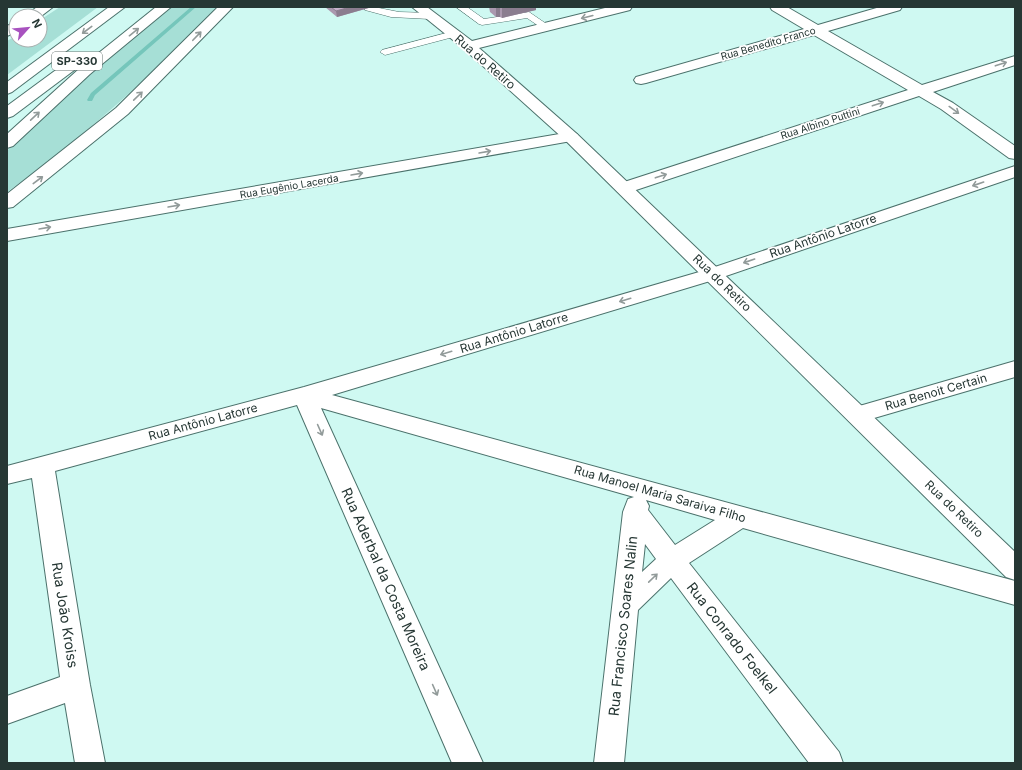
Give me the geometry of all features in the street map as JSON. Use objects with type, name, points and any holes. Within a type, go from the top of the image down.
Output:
[{"type":"main road","name":"SP-330","points":[[7,89],[118,7]]},
{"type":"main road","name":"SP-330","points":[[7,114],[75,63],[145,7]]},
{"type":"main road","points":[[7,143],[86,71],[164,7]]},
{"type":"main road","points":[[7,203],[122,112],[226,7]]},
{"type":"main road","name":"Rua do Retiro","points":[[419,7],[461,40],[571,137],[1015,569]]},
{"type":"main road","points":[[461,40],[546,27],[625,7]]},
{"type":"main road","points":[[777,7],[947,106],[1015,154]]},
{"type":"main road","name":"Rua Benedito Franco","points":[[641,80],[895,7]]},
{"type":"main road","name":"Rua Albino Puttini","points":[[624,188],[1015,60]]},
{"type":"main road","name":"Rua Eugênio Lacerda","points":[[10,236],[571,137]]},
{"type":"main road","name":"Rua Antônio Latorre","points":[[7,475],[304,395],[713,274],[1015,171]]},
{"type":"main road","name":"Rua Benoit Certain","points":[[857,415],[1015,368]]},
{"type":"main road","name":"Rua Manoel Maria Saraiva Filho","points":[[304,395],[639,501],[740,517],[1015,593]]},
{"type":"main road","name":"Rua Aderbal da Costa Moreira","points":[[304,395],[468,763]]},
{"type":"main road","name":"Rua João Kroiss","points":[[42,466],[76,685],[90,763]]},
{"type":"main road","name":"Rua Conrado Foelkel","points":[[639,501],[672,560],[828,763]]},
{"type":"main road","name":"Rua Francisco Soares Nalin","points":[[609,763],[625,605],[639,501]]},
{"type":"main road","points":[[625,605],[672,560],[740,517]]},
{"type":"main road","points":[[7,710],[76,685]]},
{"type":"lane","points":[[461,7],[482,22],[529,15],[546,27]]},
{"type":"lane","points":[[368,8],[391,15],[430,16]]},
{"type":"lane","points":[[385,52],[461,40]]},
{"type":"green space","points":[[60,7],[98,7],[48,44],[48,15]]},
{"type":"green space","points":[[172,7],[218,7],[168,57],[117,104],[63,150],[7,192],[7,151],[52,106]]},
{"type":"green space","points":[[7,41],[8,48],[43,48],[7,75]]},
{"type":"building","points":[[331,7],[350,7],[336,11]]},
{"type":"waterway","points":[[90,100],[93,94],[194,7]]}]
